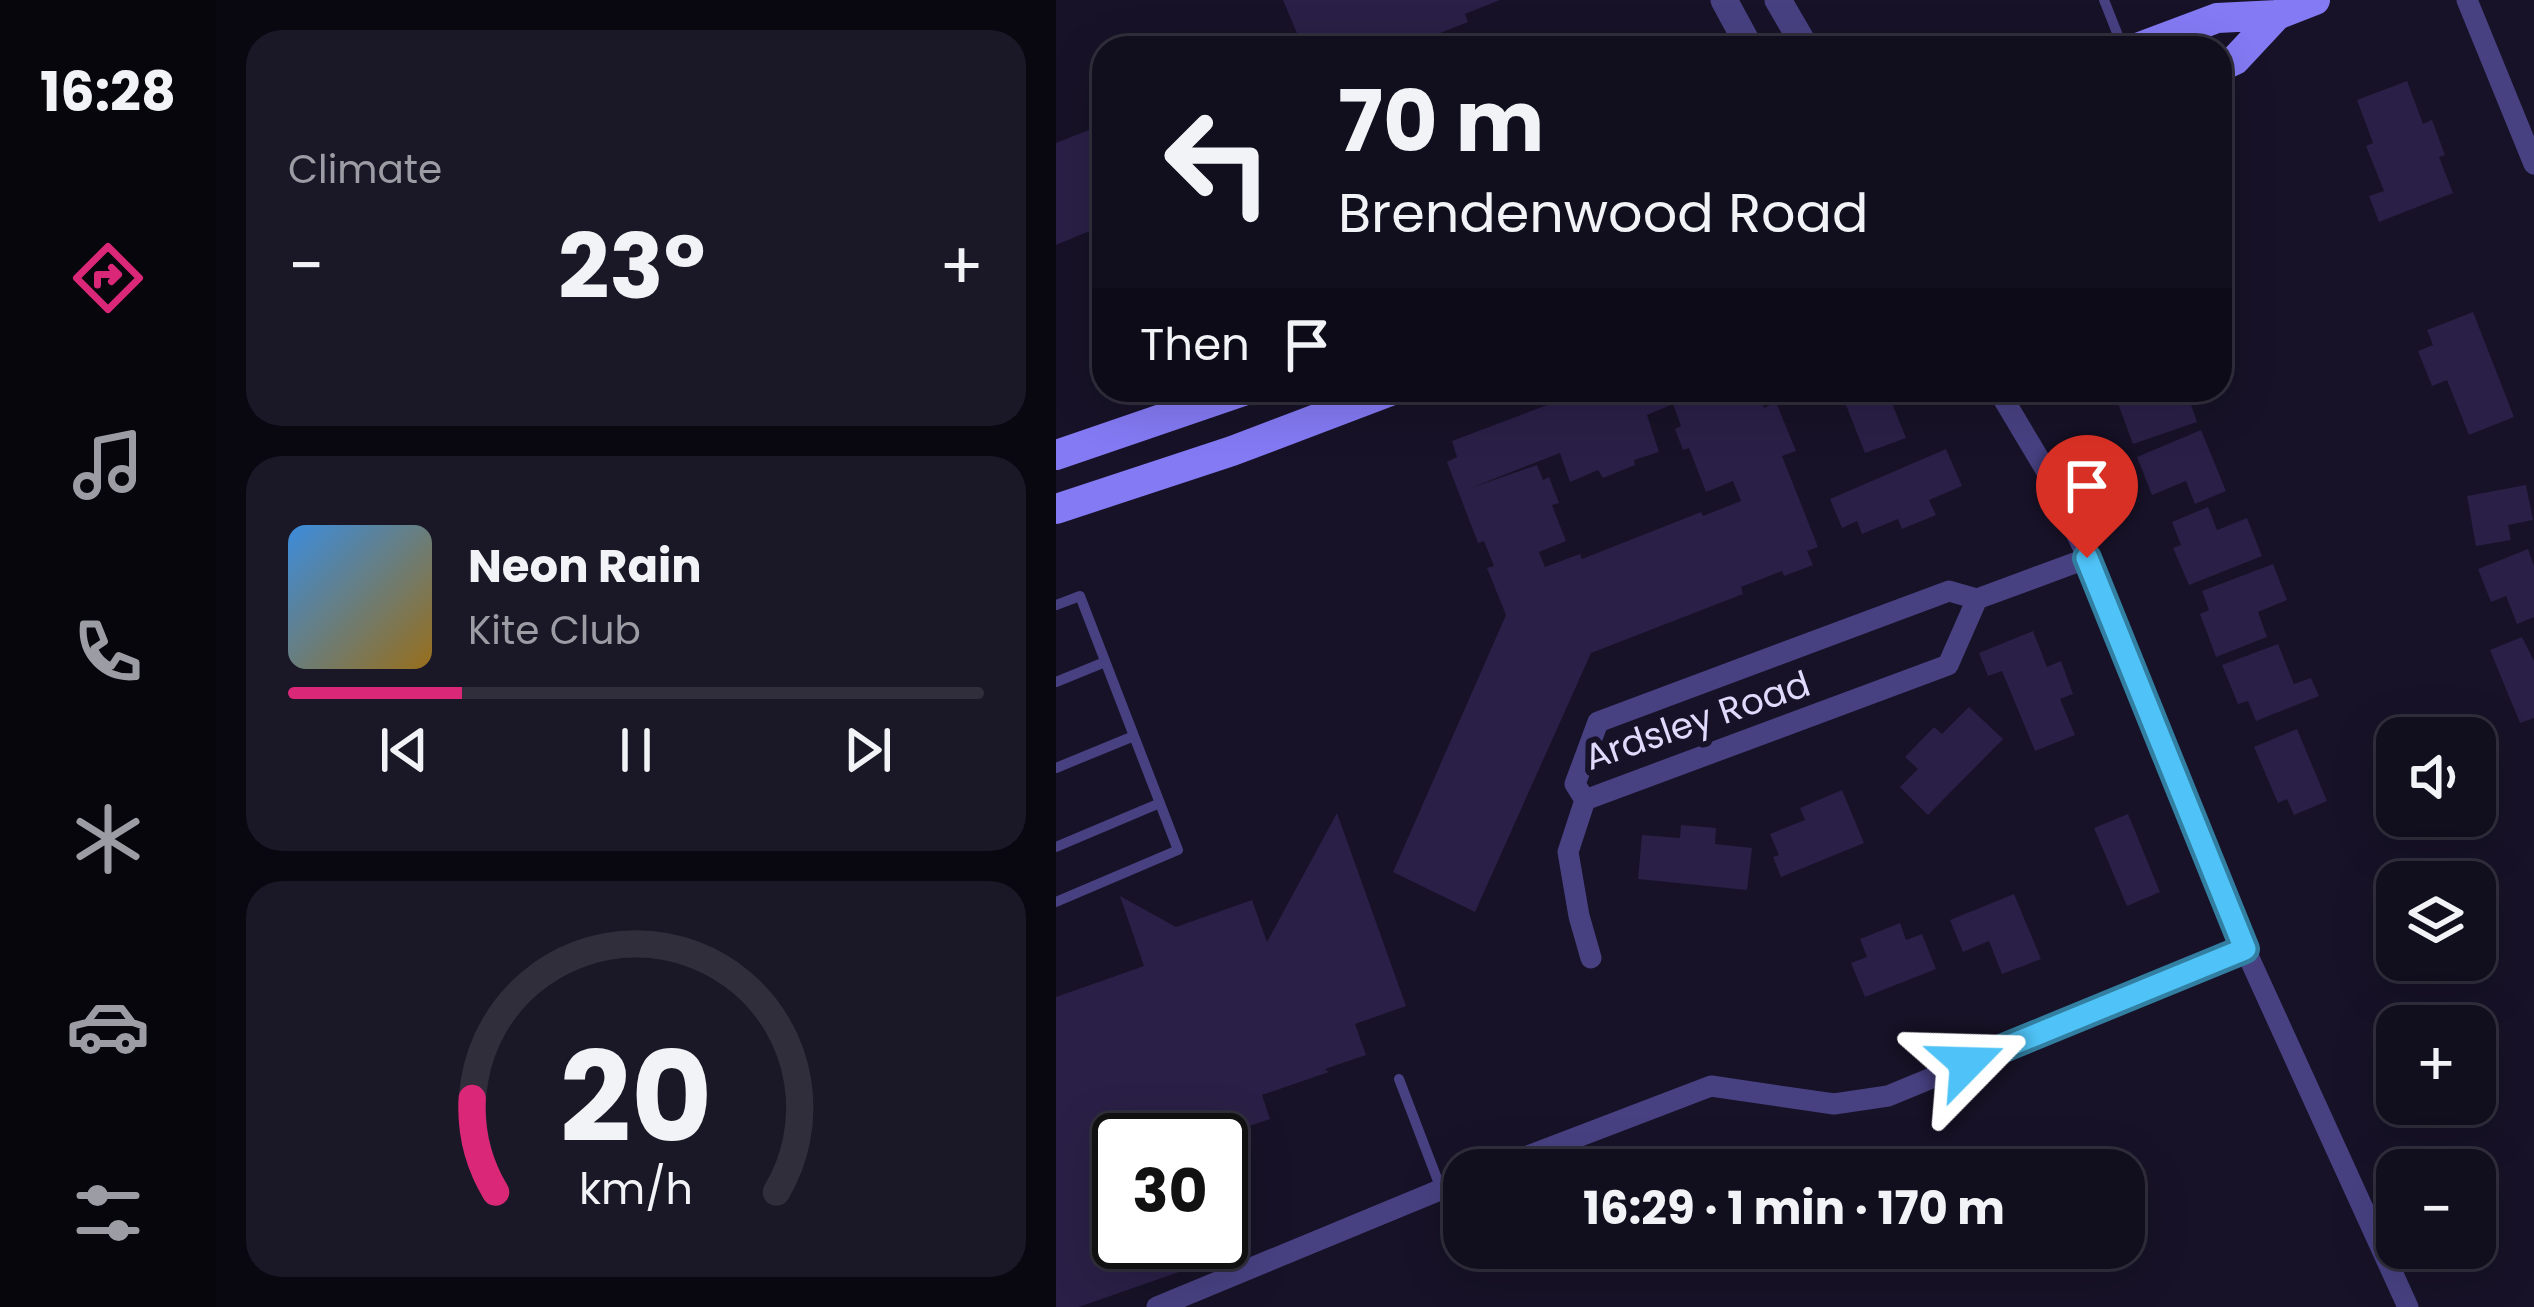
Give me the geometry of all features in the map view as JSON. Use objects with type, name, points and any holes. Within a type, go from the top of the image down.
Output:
[{"type":"main road","points":[[2169,36],[2218,18],[2277,15],[2315,0]]},
{"type":"main road","points":[[2232,61],[2277,15]]},
{"type":"main road","points":[[1056,454],[1210,402]]},
{"type":"main road","points":[[1056,509],[1361,402]]},
{"type":"street","points":[[1724,0],[1744,36]]},
{"type":"street","points":[[1778,0],[1799,36]]},
{"type":"street","points":[[2467,0],[2534,164]]},
{"type":"street","points":[[2005,402],[2047,472],[2087,558],[2245,949],[2408,1307]]},
{"type":"street","name":"Ardsley Road","points":[[1977,599],[1948,665],[1585,800],[1575,784],[1598,722],[1949,591],[1977,599],[2087,558]]},
{"type":"street","points":[[1585,800],[1568,852],[1592,958]]},
{"type":"street","points":[[1545,1149],[1711,1086],[1834,1104],[1888,1096],[2245,949]]},
{"type":"street","points":[[1157,1307],[1441,1189]]},
{"type":"lane","points":[[2104,0],[2118,36]]},
{"type":"lane","points":[[1056,605],[1080,596],[1178,850],[1056,902]]},
{"type":"lane","points":[[1056,682],[1106,662]]},
{"type":"lane","points":[[1056,768],[1134,736]]},
{"type":"lane","points":[[1056,847],[1160,803]]},
{"type":"lane","points":[[1400,1079],[1441,1189]]},
{"type":"building","points":[[1283,0],[1500,0],[1465,14],[1468,22],[1432,36],[1298,36]]},
{"type":"building","points":[[2407,81],[2423,124],[2432,120],[2453,193],[2379,222],[2369,196],[2384,191],[2366,146],[2373,143],[2357,100]]},
{"type":"building","points":[[1092,129],[1092,230],[1056,245],[1056,143]]},
{"type":"building","points":[[2473,312],[2514,417],[2469,435],[2447,380],[2432,386],[2418,351],[2433,345],[2427,330]]},
{"type":"building","points":[[1555,402],[1762,402],[1764,408],[1776,402],[1796,451],[1782,456],[1818,547],[1807,551],[1813,565],[1741,587],[1743,594],[1591,653],[1475,912],[1393,872],[1506,615],[1487,568],[1494,566],[1484,541],[1478,543],[1447,462],[1457,457],[1452,441]],"holes":[[[1673,404],[1681,426],[1675,429],[1683,450],[1689,448],[1706,492],[1733,481],[1741,501],[1582,559],[1580,554],[1545,567],[1539,552],[1566,541],[1552,505],[1559,503],[1549,477],[1543,480],[1537,465],[1468,489],[1560,453],[1570,482],[1598,470],[1603,478],[1659,452],[1647,415]]]},
{"type":"building","points":[[1845,402],[1895,402],[1906,438],[1865,453]]},
{"type":"building","points":[[2117,402],[2190,402],[2197,422],[2133,444]]},
{"type":"building","points":[[2201,430],[2226,491],[2195,504],[2186,481],[2152,495],[2137,457]]},
{"type":"building","points":[[1946,449],[1962,486],[1929,500],[1936,515],[1902,529],[1898,519],[1862,534],[1857,521],[1842,528],[1830,499]]},
{"type":"building","points":[[2526,485],[2533,520],[2508,525],[2511,540],[2476,546],[2467,496]]},
{"type":"building","points":[[2208,507],[2217,530],[2247,518],[2262,556],[2189,585],[2173,548],[2181,545],[2172,522]]},
{"type":"building","points":[[2528,549],[2534,566],[2534,617],[2517,624],[2506,596],[2491,602],[2478,569]]},
{"type":"building","points":[[2273,564],[2287,600],[2258,612],[2267,637],[2216,657],[2200,614],[2209,610],[2202,591]]},
{"type":"building","points":[[2033,631],[2047,667],[2061,661],[2073,694],[2060,699],[2075,735],[2035,751],[2002,671],[1988,676],[1979,653]]},
{"type":"building","points":[[2522,637],[2534,661],[2534,718],[2520,723],[2490,650]]},
{"type":"building","points":[[2278,644],[2294,684],[2311,678],[2319,696],[2256,721],[2248,701],[2238,704],[2222,665]]},
{"type":"building","points":[[1969,707],[2003,739],[1928,815],[1900,787],[1918,769],[1905,757],[1934,727],[1942,734]]},
{"type":"building","points":[[2297,729],[2327,801],[2294,815],[2287,799],[2278,803],[2254,747]]},
{"type":"building","points":[[1842,790],[1864,843],[1781,877],[1770,834],[1805,820],[1800,808]]},
{"type":"building","points":[[1337,813],[1406,1006],[1355,1024],[1366,1055],[1262,1095],[1270,1119],[1248,1126],[1248,1113],[1092,1113],[1092,1269],[1187,1269],[1079,1307],[1056,1307],[1056,997],[1144,966],[1120,896],[1176,927],[1252,900],[1267,942]]},
{"type":"building","points":[[2128,814],[2160,892],[2127,906],[2094,828]]},
{"type":"building","points":[[1681,825],[1716,828],[1715,844],[1752,848],[1747,890],[1638,879],[1642,835],[1680,838]]},
{"type":"building","points":[[2014,894],[2041,959],[2002,974],[1989,941],[1963,952],[1950,920]]},
{"type":"building","points":[[1900,923],[1906,940],[1922,934],[1936,969],[1865,997],[1851,963],[1867,957],[1860,939]]},
{"type":"route","points":[[1967,1063],[2245,949],[2087,558]]}]
